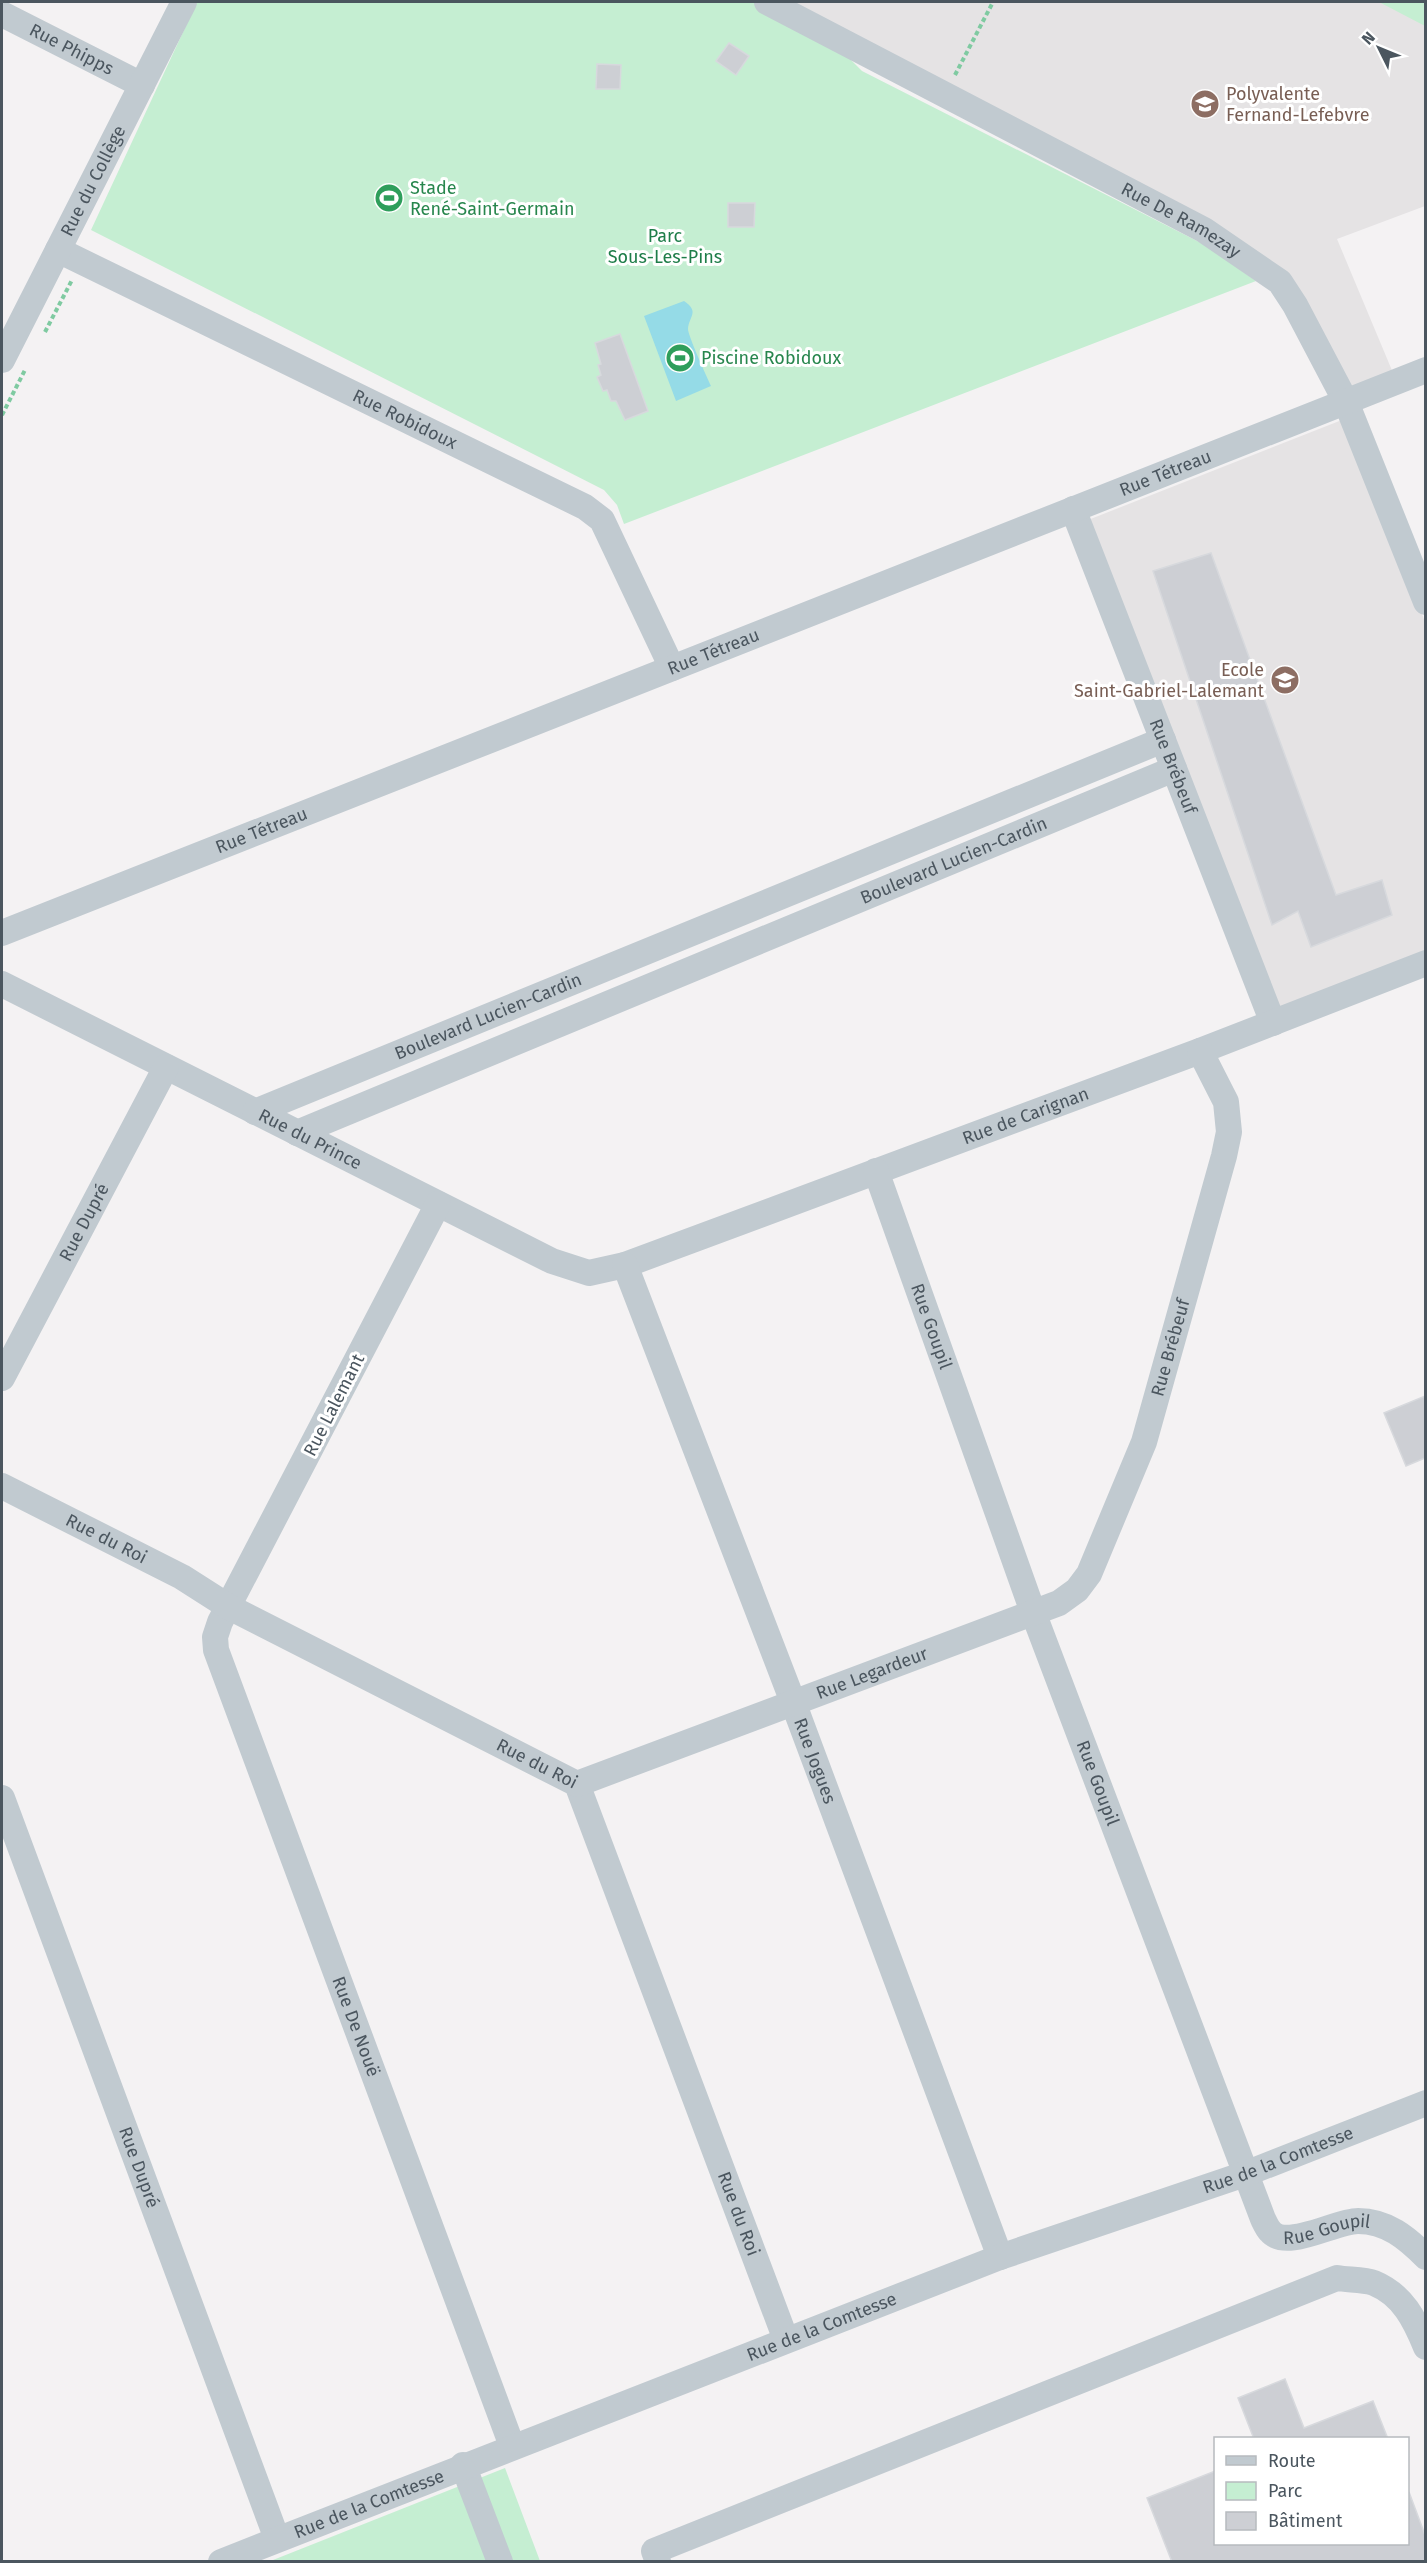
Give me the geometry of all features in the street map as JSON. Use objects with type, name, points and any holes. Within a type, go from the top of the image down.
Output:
[{"type":"street","name":"Rue du Collège","points":[[2,360],[184,2]]},
{"type":"street","name":"Rue De Ramezay","points":[[767,2],[1204,230],[1280,282],[1295,305],[1346,402],[1425,602]]},
{"type":"street","name":"Rue Phipps","points":[[2,14],[142,85]]},
{"type":"street","name":"Rue Robidoux","points":[[58,250],[585,507],[602,520],[672,668]]},
{"type":"street","name":"Rue Tétreau","points":[[2,933],[1425,370]]},
{"type":"street","name":"Rue Brébeuf","points":[[1073,509],[1273,1023]]},
{"type":"street","name":"Boulevard Lucien-Cardin","points":[[255,1112],[1163,740]]},
{"type":"street","name":"Boulevard Lucien-Cardin","points":[[297,1133],[1174,769]]},
{"type":"street","points":[[933,834],[945,864]]},
{"type":"street","points":[[721,921],[733,952]]},
{"type":"street","name":"Rue de Carignan","points":[[624,1265],[1200,1051],[1425,963]]},
{"type":"street","name":"Rue du Prince","points":[[2,984],[552,1261],[590,1273],[624,1265]]},
{"type":"street","points":[[532,999],[544,1030]]},
{"type":"street","name":"Rue Brébeuf","points":[[1034,1612],[1059,1603],[1077,1590],[1089,1574],[1144,1442],[1229,1132],[1226,1102],[1200,1051]]},
{"type":"street","name":"Rue Dupré","points":[[2,1378],[166,1067]]},
{"type":"street","name":"Rue Goupil","points":[[876,1172],[1034,1612],[1263,2219],[1276,2236],[1294,2238],[1344,2223],[1360,2221],[1386,2227],[1405,2236],[1425,2257]]},
{"type":"street","name":"Rue Lalemant","points":[[229,1607],[438,1204]]},
{"type":"street","name":"Rue Jogues","points":[[624,1265],[793,1702],[1000,2257]]},
{"type":"street","name":"Rue du Roi","points":[[2,1486],[182,1576],[229,1607],[577,1784],[786,2340]]},
{"type":"street","name":"Rue De Nouë","points":[[229,1607],[220,1622],[215,1637],[216,1650],[512,2446]]},
{"type":"street","name":"Rue Legardeur","points":[[577,1784],[1034,1612]]},
{"type":"street","name":"Rue Dupré","points":[[2,1798],[277,2539]]},
{"type":"street","name":"Rue de la Comtesse","points":[[221,2562],[463,2465],[1000,2257],[1245,2174],[1425,2103]]},
{"type":"street","points":[[658,2562],[654,2551],[1337,2278],[1374,2283],[1400,2300],[1416,2320],[1425,2347]]},
{"type":"street","points":[[463,2465],[500,2562]]},
{"type":"path","points":[[945,95],[993,2]]},
{"type":"shaded area","name":"Polyvalente Fernand-Lefebvre","points":[[787,2],[1425,2],[1425,206],[1337,239],[1396,380],[1353,396],[1284,273]]},
{"type":"shaded area","name":"Ecole Saint-Gabriel-Lalemant","points":[[1347,418],[1425,622],[1425,957],[1276,1017],[1083,522]]},
{"type":"green space","name":"Parc Sous-Les-Pins","points":[[197,2],[793,2],[862,71],[1205,245],[1256,281],[624,524],[617,505],[604,490],[91,230]]},
{"type":"green space","points":[[1379,2],[1425,2],[1425,26]]},
{"type":"green space","points":[[505,2468],[540,2561],[268,2562]]},
{"type":"water","name":"Piscine Robidoux","points":[[684,301],[693,311],[688,329],[711,386],[676,401],[644,316]]},
{"type":"building","points":[[729,43],[749,56],[736,75],[716,61]]},
{"type":"building","points":[[597,64],[621,65],[620,89],[596,89]]},
{"type":"building","points":[[728,203],[755,203],[754,227],[728,227]]},
{"type":"building","points":[[620,334],[648,411],[625,420],[616,401],[611,401],[607,390],[603,391],[597,377],[601,375],[598,365],[601,364],[595,343]]},
{"type":"building","points":[[1211,553],[1336,895],[1382,880],[1392,915],[1311,947],[1298,911],[1272,925],[1153,571]]},
{"type":"building","points":[[1425,1396],[1425,1458],[1406,1466],[1384,1413]]},
{"type":"building","points":[[1285,2379],[1304,2428],[1373,2401],[1387,2437],[1253,2437],[1238,2398]]},
{"type":"building","points":[[1214,2471],[1214,2545],[1409,2545],[1409,2492],[1425,2535],[1425,2562],[1172,2562],[1147,2498]]},
{"type":"place","name":"Polyvalente Fernand-Lefebvre","points":[[1205,104]]},
{"type":"place","name":"Stade René-Saint-Germain","points":[[389,198]]},
{"type":"place","name":"Piscine Robidoux","points":[[680,358]]},
{"type":"place","name":"Ecole Saint-Gabriel-Lalemant","points":[[1285,680]]}]
